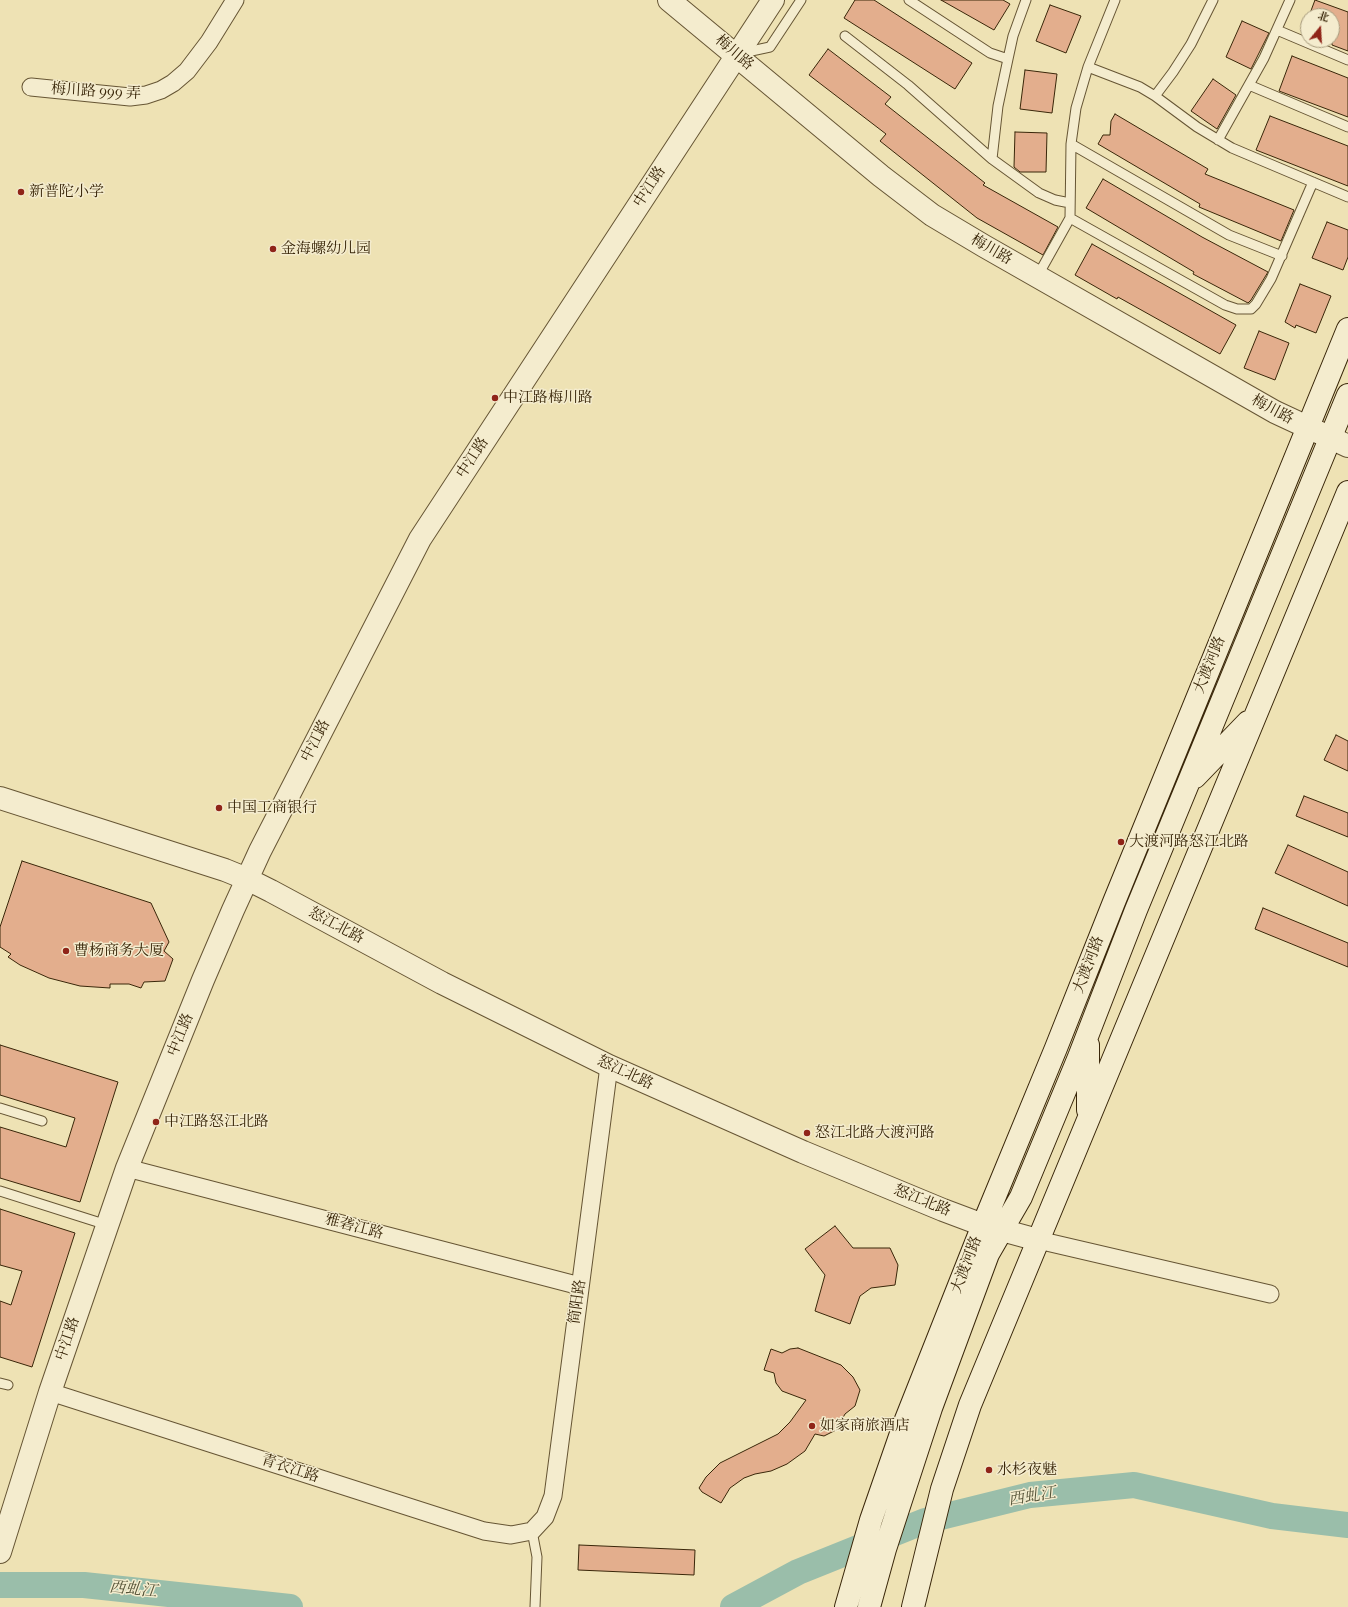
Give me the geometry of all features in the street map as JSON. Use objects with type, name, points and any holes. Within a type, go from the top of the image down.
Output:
[{"type":"main road","name":"梅川路","points":[[669,0],[881,176],[932,214],[1037,277],[1275,412],[1339,442]]},
{"type":"main road","name":"中江路","points":[[0,1552],[50,1392],[127,1168],[203,980],[247,879],[420,539],[773,0]]},
{"type":"main road","name":"大渡河路","points":[[846,1607],[871,1520],[905,1422],[992,1228],[1059,1040],[1116,895],[1348,329]]},
{"type":"main road","name":"大渡河路","points":[[869,1607],[898,1509],[931,1408],[988,1254],[992,1228],[1021,1197],[1187,785],[1339,442],[1348,395]]},
{"type":"main road","points":[[913,1607],[942,1489],[970,1405],[1348,492]]},
{"type":"main road","points":[[1187,785],[1256,714]]},
{"type":"main road","name":"怒江北路","points":[[0,798],[224,870],[247,879],[442,983],[609,1066],[803,1152],[992,1228],[1038,1240]]},
{"type":"main road","points":[[1087,1035],[1089,1120]]},
{"type":"street","name":"梅川路 999 弄","points":[[31,87],[130,97],[146,95],[162,90],[187,71],[209,42],[236,0]]},
{"type":"street","name":"简阳路","points":[[532,1532],[545,1517],[553,1496],[609,1066]]},
{"type":"street","name":"雅砻江路","points":[[127,1168],[580,1286]]},
{"type":"street","name":"怒江北路","points":[[1038,1240],[1270,1294]]},
{"type":"street","name":"青衣江路","points":[[50,1392],[484,1531],[511,1535],[532,1532]]},
{"type":"lane","points":[[737,55],[770,47],[801,0]]},
{"type":"lane","points":[[909,0],[990,53],[1008,59]]},
{"type":"lane","points":[[992,159],[998,106],[1008,59],[1026,0]]},
{"type":"lane","points":[[1037,277],[1070,218],[1071,144],[1076,108],[1088,67],[1115,0]]},
{"type":"lane","points":[[1155,96],[1174,72],[1191,44],[1213,0]]},
{"type":"lane","points":[[1218,140],[1249,85],[1277,30],[1290,0]]},
{"type":"lane","points":[[1277,30],[1348,60]]},
{"type":"lane","points":[[846,36],[908,86],[992,159],[1039,193],[1055,200],[1070,203]]},
{"type":"lane","points":[[1088,67],[1125,81],[1155,96],[1197,127],[1218,140],[1246,154],[1348,197]]},
{"type":"lane","points":[[1249,85],[1348,127]]},
{"type":"lane","points":[[1071,144],[1229,235],[1282,256]]},
{"type":"lane","points":[[1070,218],[1225,305],[1238,309],[1251,309],[1256,304],[1271,279],[1313,182]]},
{"type":"lane","points":[[0,1108],[42,1121]]},
{"type":"lane","points":[[0,1192],[107,1225]]},
{"type":"lane","points":[[532,1532],[537,1557],[535,1603]]},
{"type":"building","points":[[855,0],[874,0],[972,63],[955,89],[844,18]]},
{"type":"building","points":[[941,0],[1003,0],[1010,4],[994,30]]},
{"type":"building","points":[[1315,0],[1337,8],[1312,8]]},
{"type":"building","points":[[1050,5],[1081,16],[1066,53],[1036,41]]},
{"type":"building","points":[[1340,9],[1348,12],[1348,51],[1340,48]]},
{"type":"building","points":[[1242,21],[1269,33],[1251,69],[1226,57]]},
{"type":"building","points":[[828,49],[891,97],[885,104],[985,183],[983,185],[1058,227],[1043,255],[977,218],[880,141],[886,134],[809,75]]},
{"type":"building","points":[[1292,56],[1348,78],[1348,117],[1279,91]]},
{"type":"building","points":[[1025,70],[1057,74],[1052,113],[1020,109]]},
{"type":"building","points":[[1213,79],[1236,95],[1217,129],[1191,111]]},
{"type":"building","points":[[1115,114],[1208,169],[1205,174],[1294,210],[1281,241],[1199,207],[1200,204],[1098,144],[1103,135],[1110,135],[1111,121]]},
{"type":"building","points":[[1270,116],[1348,146],[1348,186],[1256,150]]},
{"type":"building","points":[[1015,132],[1047,133],[1046,172],[1020,172],[1014,167]]},
{"type":"building","points":[[1103,179],[1202,237],[1268,272],[1251,300],[1248,303],[1193,274],[1194,272],[1086,208]]},
{"type":"building","points":[[1327,222],[1348,230],[1348,257],[1343,270],[1312,258]]},
{"type":"building","points":[[1092,244],[1236,325],[1220,354],[1118,297],[1117,299],[1075,275]]},
{"type":"building","points":[[1300,284],[1331,296],[1316,333],[1296,325],[1295,328],[1285,322]]},
{"type":"building","points":[[1259,331],[1289,343],[1275,380],[1244,368]]},
{"type":"building","points":[[1336,735],[1348,741],[1348,771],[1324,760]]},
{"type":"building","points":[[1304,796],[1348,813],[1348,837],[1296,816]]},
{"type":"building","points":[[1288,845],[1348,872],[1348,906],[1275,873]]},
{"type":"building","points":[[22,861],[151,903],[169,942],[164,951],[173,959],[165,981],[144,982],[141,988],[129,984],[110,984],[110,988],[80,986],[49,978],[20,965],[8,957],[11,954],[0,947],[0,927]]},
{"type":"building","points":[[1263,908],[1348,943],[1348,967],[1255,929]]},
{"type":"building","points":[[0,1045],[118,1082],[80,1202],[0,1178],[0,1127],[66,1147],[75,1118],[0,1095]]},
{"type":"building","points":[[0,1209],[75,1233],[32,1367],[0,1357],[0,1301],[11,1305],[22,1271],[0,1265]]},
{"type":"building","points":[[835,1226],[853,1248],[890,1248],[898,1265],[895,1285],[871,1288],[860,1296],[850,1324],[815,1311],[825,1275],[805,1249]]},
{"type":"building","name":"如家商旅酒店","points":[[798,1348],[841,1365],[853,1377],[860,1390],[855,1406],[845,1414],[836,1430],[824,1436],[815,1434],[805,1451],[787,1464],[771,1471],[744,1478],[730,1488],[721,1503],[702,1492],[699,1488],[706,1477],[720,1463],[778,1434],[790,1422],[806,1400],[782,1391],[776,1383],[774,1373],[764,1370],[771,1349],[782,1353],[790,1349]]},
{"type":"building","points":[[579,1545],[695,1550],[694,1575],[578,1570]]},
{"type":"waterway","name":"西虬江","points":[[733,1607],[798,1572],[925,1521],[1030,1495],[1134,1485],[1272,1516],[1348,1525]]},
{"type":"waterway","name":"西虬江","points":[[0,1585],[84,1585],[290,1607]]},
{"type":"place","name":"新普陀小学","points":[[21,192]]},
{"type":"place","name":"金海螺幼儿园","points":[[273,249]]},
{"type":"place","name":"中江路梅川路","points":[[495,398]]},
{"type":"place","name":"中国工商银行","points":[[219,808]]},
{"type":"place","name":"大渡河路怒江北路","points":[[1121,842]]},
{"type":"place","name":"曹杨商务大厦","points":[[66,951]]},
{"type":"place","name":"中江路怒江北路","points":[[156,1122]]},
{"type":"place","name":"怒江北路大渡河路","points":[[807,1133]]},
{"type":"place","name":"如家商旅酒店","points":[[812,1426]]},
{"type":"place","name":"水杉夜魅","points":[[989,1470]]}]
